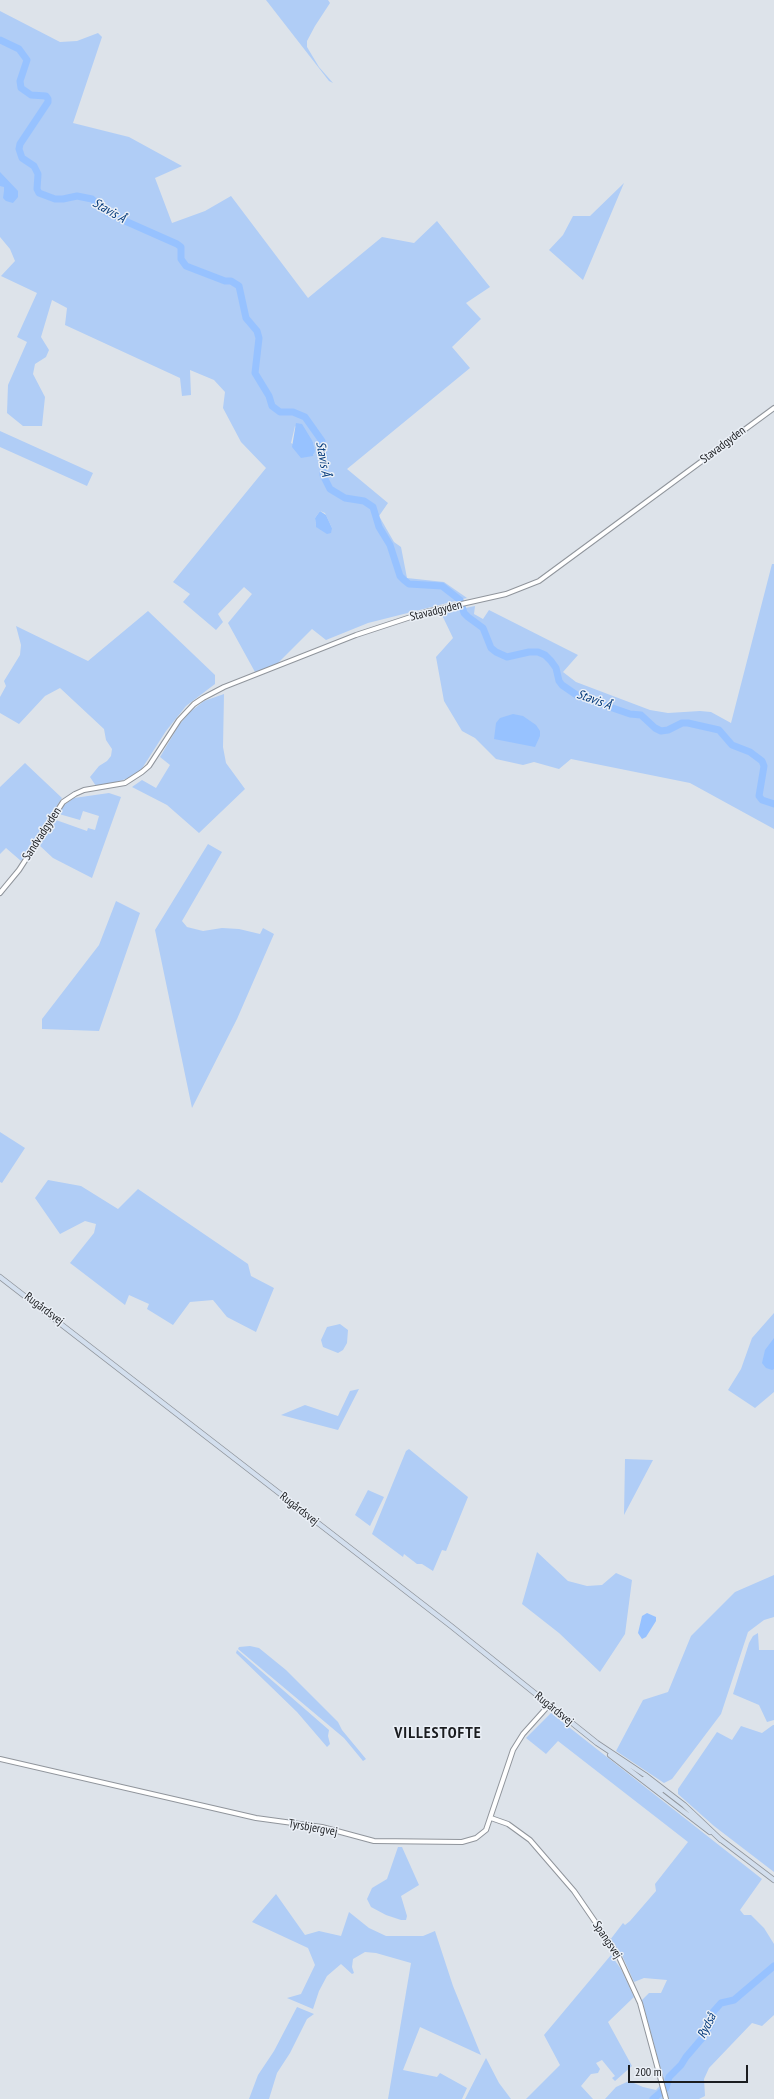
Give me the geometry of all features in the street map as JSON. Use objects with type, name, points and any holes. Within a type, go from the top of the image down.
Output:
[{"type":"main road","name":"Rugårdsvej","points":[[0,1277],[451,1626],[597,1743],[665,1794]]},
{"type":"main road","name":"Rugårdsvej","points":[[597,1743],[637,1777],[650,1783],[694,1813],[721,1840],[774,1880]]},
{"type":"street","name":"Stavadgyden","points":[[93,789],[125,783],[142,772],[149,766],[186,711],[212,692],[356,634],[396,621],[506,594],[539,581],[774,408]]},
{"type":"street","name":"Sandvadgyden","points":[[0,893],[19,870],[63,802],[74,794],[93,789]]},
{"type":"street","name":"Tyrsbjergvej","points":[[0,1760],[256,1818],[322,1827],[374,1841],[411,1842],[470,1840],[486,1830],[513,1750],[523,1734],[549,1705]]},
{"type":"street","name":"Spangsvej","points":[[491,1818],[508,1824],[530,1840],[574,1891],[618,1955],[640,2003],[666,2099]]},
{"type":"shaded area","points":[[266,0],[328,0],[330,3],[307,41],[307,47],[319,67],[333,83],[329,81]]},
{"type":"shaded area","points":[[0,11],[60,42],[77,41],[98,33],[102,37],[73,123],[129,137],[182,166],[155,178],[172,223],[205,211],[231,196],[308,298],[382,237],[414,243],[437,221],[490,287],[466,303],[481,319],[452,347],[470,368],[347,469],[388,503],[379,516],[394,542],[401,547],[407,578],[444,582],[467,598],[368,623],[326,640],[312,629],[276,665],[255,672],[228,623],[252,594],[244,587],[218,614],[223,622],[216,630],[183,602],[190,594],[173,582],[266,468],[241,442],[223,408],[225,392],[214,380],[190,370],[191,395],[182,396],[180,378],[65,325],[67,308],[52,300],[41,337],[49,350],[46,357],[35,364],[33,374],[45,397],[42,426],[23,426],[7,413],[8,385],[27,342],[17,337],[37,293],[1,276],[15,261],[10,249],[0,237]],"holes":[[[295,426],[313,442],[314,455],[291,443]],[[320,511],[325,513],[332,528],[316,527],[315,518]]]},
{"type":"shaded area","points":[[0,172],[18,191],[18,197],[13,203],[6,201],[3,198],[4,187],[0,186]]},
{"type":"shaded area","points":[[624,183],[583,280],[549,250],[563,235],[573,216],[590,216]]},
{"type":"shaded area","points":[[296,423],[302,424],[313,442],[315,451],[313,456],[301,458],[292,447]]},
{"type":"shaded area","points":[[0,431],[93,473],[87,486],[0,447]]},
{"type":"shaded area","points":[[320,511],[326,515],[332,528],[331,533],[327,534],[316,527],[315,518]]},
{"type":"shaded area","points":[[772,564],[774,564],[774,829],[690,783],[571,759],[559,769],[534,762],[523,765],[496,759],[475,738],[462,731],[444,701],[436,657],[453,638],[441,613],[475,606],[474,614],[483,619],[489,610],[578,655],[563,672],[576,682],[650,710],[668,713],[700,711],[711,712],[731,723]]},
{"type":"shaded area","points":[[148,611],[215,675],[215,684],[186,706],[166,731],[141,770],[129,778],[104,786],[96,786],[90,777],[99,766],[107,761],[111,756],[112,749],[106,740],[104,729],[60,688],[45,696],[19,724],[0,713],[0,697],[6,686],[4,681],[20,655],[21,645],[16,626],[88,661]]},
{"type":"shaded area","points":[[224,694],[223,747],[226,763],[245,789],[199,833],[167,805],[132,787],[142,780],[156,788],[170,765],[160,757],[179,725],[190,712],[204,701]]},
{"type":"shaded area","points":[[513,714],[523,716],[536,725],[540,731],[540,736],[535,747],[494,739],[496,723],[500,718]]},
{"type":"shaded area","points":[[25,763],[62,798],[21,861],[6,848],[0,854],[0,787]]},
{"type":"shaded area","points":[[109,793],[121,797],[92,878],[53,858],[39,845],[56,820],[87,831],[88,828],[95,830],[99,816],[83,811],[80,820],[59,814],[64,805],[74,798]]},
{"type":"shaded area","points":[[208,844],[222,852],[182,921],[187,927],[203,931],[222,928],[239,929],[260,934],[263,928],[274,934],[237,1019],[192,1108],[155,930]]},
{"type":"shaded area","points":[[116,901],[140,913],[99,1031],[42,1029],[42,1019],[99,945]]},
{"type":"shaded area","points":[[0,1132],[25,1148],[2,1183],[0,1182]]},
{"type":"shaded area","points":[[48,1180],[81,1186],[118,1209],[138,1189],[248,1264],[251,1276],[274,1288],[256,1332],[227,1317],[213,1300],[190,1302],[173,1325],[147,1309],[149,1304],[129,1295],[125,1305],[70,1263],[94,1233],[96,1224],[85,1221],[60,1234],[35,1198]]},
{"type":"shaded area","points":[[774,1313],[774,1392],[755,1408],[728,1390],[741,1369],[752,1338]]},
{"type":"shaded area","points":[[340,1324],[348,1330],[347,1343],[343,1350],[338,1353],[323,1347],[321,1340],[327,1327]]},
{"type":"shaded area","points":[[774,1338],[774,1369],[772,1370],[766,1368],[762,1363],[765,1350]]},
{"type":"shaded area","points":[[359,1389],[338,1430],[281,1415],[305,1405],[338,1416],[350,1391]]},
{"type":"shaded area","points":[[409,1449],[468,1497],[446,1551],[442,1550],[433,1571],[422,1564],[417,1564],[404,1554],[403,1557],[372,1534],[406,1451]]},
{"type":"shaded area","points":[[625,1459],[653,1460],[624,1515]]},
{"type":"shaded area","points":[[368,1490],[384,1497],[370,1526],[355,1515]]},
{"type":"shaded area","points":[[537,1552],[568,1581],[587,1586],[602,1585],[616,1573],[632,1580],[625,1634],[600,1672],[559,1633],[522,1604]]},
{"type":"shaded area","points":[[774,1575],[774,1617],[764,1620],[748,1632],[721,1714],[672,1779],[664,1783],[616,1751],[643,1700],[668,1692],[691,1636],[735,1592]]},
{"type":"shaded area","points":[[647,1613],[656,1617],[656,1621],[646,1637],[642,1639],[638,1633],[642,1616]]},
{"type":"shaded area","points":[[758,1633],[759,1650],[774,1650],[774,1720],[767,1722],[759,1705],[733,1694],[749,1643],[753,1636]]},
{"type":"shaded area","points":[[250,1646],[259,1648],[286,1670],[338,1722],[342,1730],[366,1759],[363,1761],[344,1738],[238,1649],[239,1647]]},
{"type":"shaded area","points":[[237,1650],[329,1730],[328,1736],[330,1744],[327,1747],[297,1712],[236,1653]]},
{"type":"shaded area","points":[[551,1713],[762,1879],[740,1910],[744,1915],[751,1915],[764,1928],[774,1944],[774,2015],[762,2026],[752,2023],[709,2068],[704,2079],[705,2096],[699,2099],[605,2099],[616,2087],[629,2081],[643,2087],[656,2090],[664,2081],[642,2000],[649,1993],[661,1993],[667,1980],[644,1978],[634,1982],[621,1953],[610,1940],[623,1923],[625,1925],[630,1921],[656,1891],[655,1884],[688,1842],[558,1741],[546,1754],[526,1738]]},
{"type":"shaded area","points":[[773,1725],[774,1872],[714,1826],[678,1794],[678,1789],[717,1732],[732,1740],[741,1726],[762,1733]]},
{"type":"shaded area","points":[[398,1847],[402,1847],[419,1885],[401,1896],[407,1916],[406,1920],[401,1920],[386,1915],[371,1907],[367,1899],[372,1888],[387,1879]]},
{"type":"shaded area","points":[[276,1894],[305,1935],[319,1931],[341,1936],[349,1912],[369,1928],[386,1936],[423,1936],[435,1931],[453,1986],[481,2055],[420,2027],[403,2070],[437,2077],[440,2073],[467,2088],[462,2099],[388,2099],[411,1963],[376,1953],[365,1952],[353,1959],[352,1967],[354,1973],[352,1974],[341,1964],[327,1976],[319,1991],[313,2009],[287,1998],[301,1994],[315,1965],[308,1948],[252,1922]]},
{"type":"shaded area","points":[[611,1955],[621,1969],[634,1997],[608,2022],[632,2066],[615,2081],[612,2078],[615,2076],[602,2060],[596,2063],[600,2069],[598,2073],[591,2074],[581,2086],[593,2099],[526,2099],[560,2065],[544,2035]]},
{"type":"shaded area","points":[[297,2007],[314,2014],[307,2019],[290,2053],[277,2073],[269,2099],[249,2099],[258,2075],[274,2051]]},
{"type":"shaded area","points":[[486,2058],[499,2083],[511,2099],[465,2099]]},
{"type":"waterway","name":"Stavis Å","points":[[0,40],[19,49],[27,60],[20,81],[21,88],[31,95],[46,96],[48,99],[48,102],[20,144],[19,149],[22,158],[34,166],[38,174],[37,189],[39,193],[55,199],[77,196],[92,199],[107,213],[177,244],[181,247],[181,259],[186,266],[225,281],[231,281],[239,286],[246,318],[257,331],[259,338],[255,373],[269,396],[272,406],[280,412],[293,412],[305,417],[322,441],[324,457],[323,475],[330,489],[345,498],[364,501],[373,507],[379,527],[390,545],[400,576],[404,580],[409,584],[442,586],[460,600],[464,613],[483,628],[491,648],[507,657],[529,652],[538,652],[545,655],[556,668],[559,681],[562,685],[578,696],[630,714],[641,715],[655,728],[661,731],[668,730],[682,723],[719,730],[732,745],[750,752],[762,761],[764,766],[759,796],[762,800],[774,804]]},
{"type":"waterway","name":"Rydså","points":[[653,2099],[666,2088],[669,2077],[681,2065],[704,2036],[712,2022],[713,2012],[721,2003],[734,2000],[774,1966]]},
{"type":"district","name":"VILLESTOFTE","points":[[438,1733]]}]
